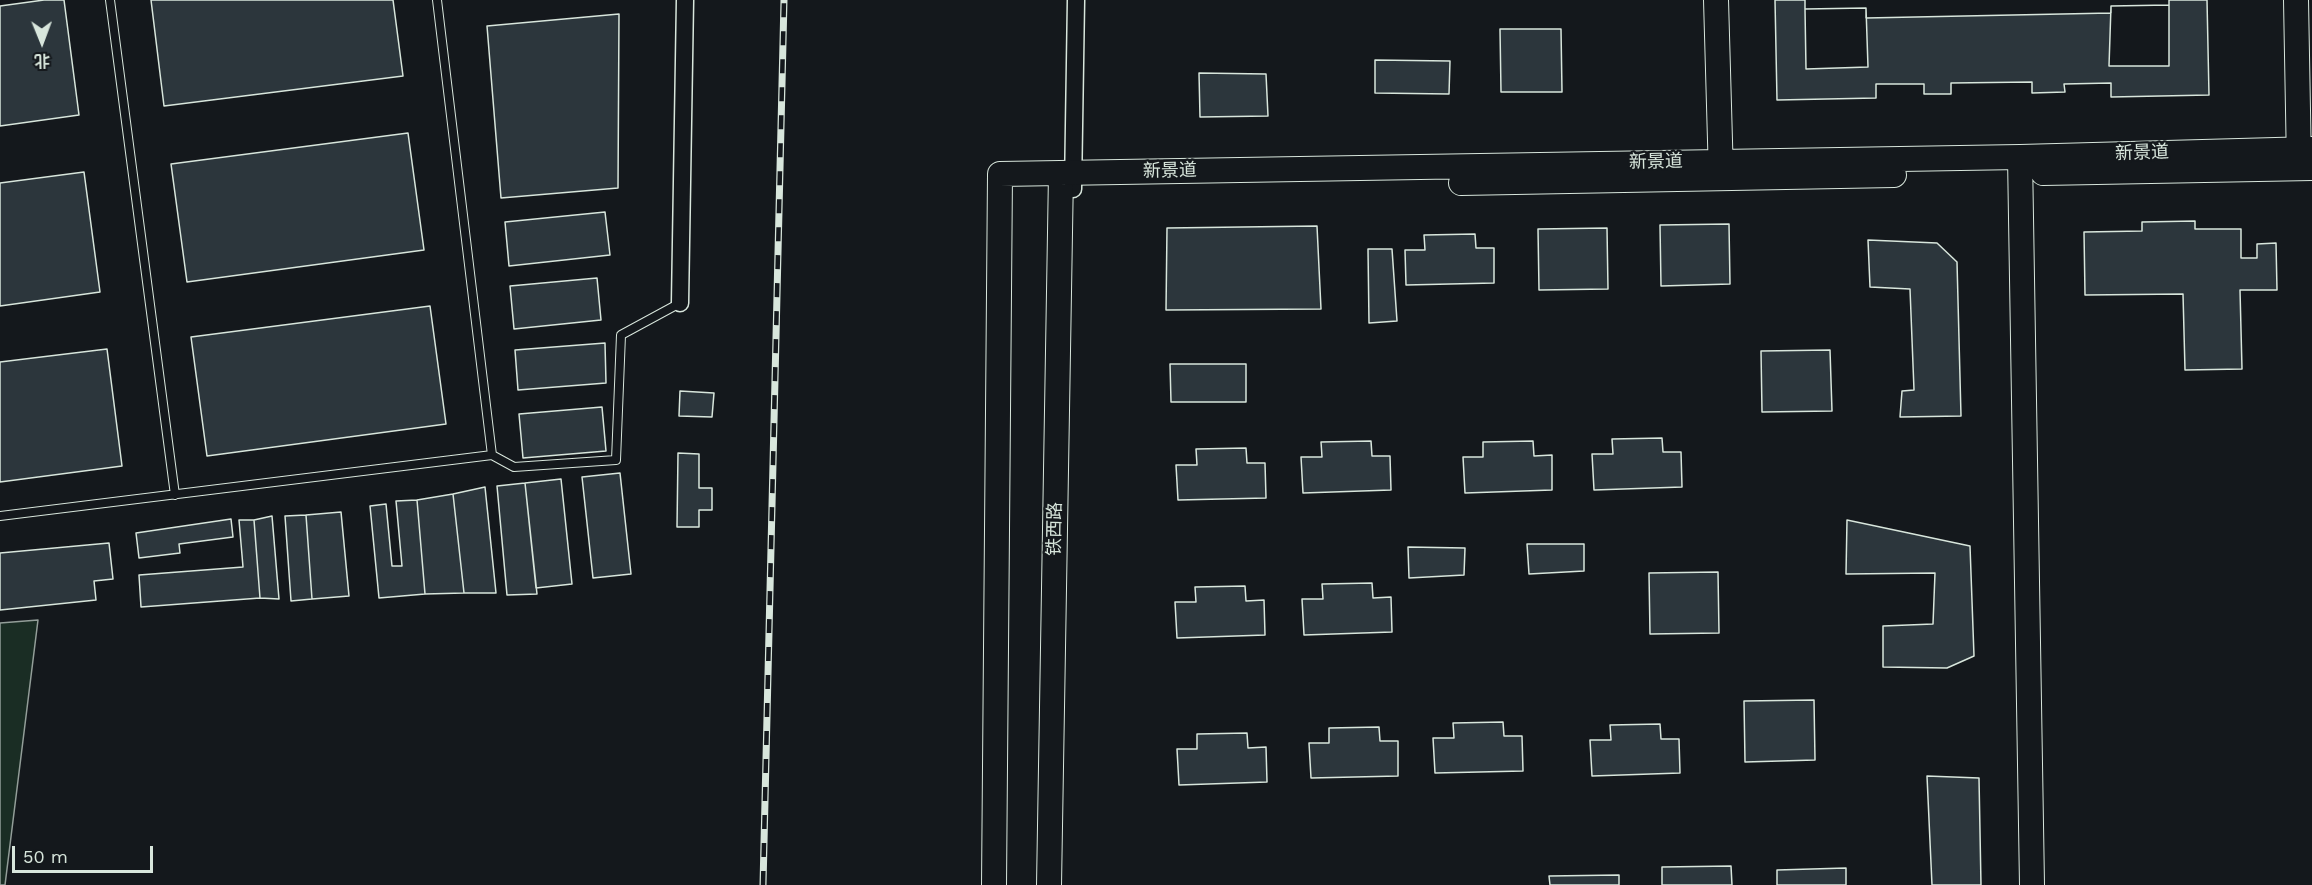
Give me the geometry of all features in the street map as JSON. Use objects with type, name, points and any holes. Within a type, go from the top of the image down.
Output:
[{"type":"street","points":[[680,303],[685,0]]},
{"type":"street","points":[[1068,181],[1076,0]]},
{"type":"street","points":[[1716,0],[1721,170]]},
{"type":"street","points":[[2296,0],[2305,158]]},
{"type":"street","name":"新景道","points":[[994,885],[1000,182],[2305,158]]},
{"type":"street","points":[[2020,165],[2032,885]]},
{"type":"street","name":"铁西路","points":[[1049,885],[1068,181]]},
{"type":"lane","points":[[110,0],[175,495]]},
{"type":"lane","points":[[437,0],[492,455]]},
{"type":"lane","points":[[0,516],[492,455],[514,467],[616,460],[621,335],[680,303]]},
{"type":"green space","points":[[38,620],[5,885],[0,885],[0,623]]},
{"type":"building","points":[[44,0],[64,0],[79,115],[0,126],[0,6]]},
{"type":"building","points":[[151,0],[393,0],[403,76],[164,106]]},
{"type":"building","points":[[1775,0],[1805,0],[1805,9],[1866,8],[1866,18],[2111,13],[2111,6],[2169,5],[2169,0],[2207,0],[2209,95],[2111,97],[2111,83],[2064,84],[2065,92],[2032,93],[2032,82],[1951,83],[1951,94],[1924,94],[1924,84],[1876,84],[1876,98],[1777,100]]},
{"type":"building","points":[[2169,5],[2169,66],[2109,66],[2111,6]]},
{"type":"building","points":[[1866,8],[1868,67],[1806,69],[1805,9]]},
{"type":"building","points":[[619,14],[618,188],[501,198],[487,26]]},
{"type":"building","points":[[1500,29],[1561,29],[1562,92],[1501,92]]},
{"type":"building","points":[[1375,60],[1450,61],[1449,94],[1375,93]]},
{"type":"building","points":[[1199,73],[1266,74],[1268,116],[1200,117]]},
{"type":"building","points":[[408,133],[424,250],[187,282],[171,164]]},
{"type":"building","points":[[84,172],[100,292],[0,306],[0,183]]},
{"type":"building","points":[[605,212],[610,255],[509,266],[505,222]]},
{"type":"building","points":[[2195,221],[2195,229],[2241,229],[2241,258],[2257,258],[2257,244],[2276,243],[2277,290],[2240,290],[2242,369],[2185,370],[2183,294],[2085,295],[2084,232],[2142,231],[2142,222]]},
{"type":"building","points":[[1729,224],[1730,284],[1661,286],[1660,225]]},
{"type":"building","points":[[1317,226],[1321,309],[1166,310],[1167,228]]},
{"type":"building","points":[[1607,228],[1608,289],[1539,290],[1538,229]]},
{"type":"building","points":[[1475,234],[1476,248],[1494,248],[1494,283],[1406,285],[1405,250],[1425,250],[1424,235]]},
{"type":"building","points":[[1868,240],[1937,243],[1957,262],[1961,416],[1900,417],[1902,391],[1914,390],[1910,289],[1870,287]]},
{"type":"building","points":[[1368,249],[1392,249],[1397,321],[1369,323]]},
{"type":"building","points":[[597,278],[601,320],[514,329],[510,286]]},
{"type":"building","points":[[430,306],[446,424],[207,456],[191,337]]},
{"type":"building","points":[[605,343],[606,383],[518,390],[515,350]]},
{"type":"building","points":[[107,349],[122,466],[0,482],[0,362]]},
{"type":"building","points":[[1830,350],[1832,411],[1762,412],[1761,351]]},
{"type":"building","points":[[1170,364],[1246,364],[1246,402],[1171,402]]},
{"type":"building","points":[[680,391],[714,393],[712,417],[679,416]]},
{"type":"building","points":[[602,407],[606,451],[523,458],[519,414]]},
{"type":"building","points":[[1662,438],[1663,452],[1681,452],[1682,487],[1594,490],[1592,454],[1613,454],[1612,439]]},
{"type":"building","points":[[1371,441],[1372,456],[1390,456],[1391,490],[1303,493],[1301,457],[1322,457],[1321,442]]},
{"type":"building","points":[[1533,441],[1534,456],[1552,455],[1552,490],[1465,493],[1463,457],[1483,457],[1483,442]]},
{"type":"building","points":[[1246,448],[1247,463],[1265,463],[1266,498],[1178,500],[1176,465],[1197,465],[1196,449]]},
{"type":"building","points":[[678,453],[699,454],[699,488],[712,488],[712,510],[699,510],[699,527],[677,527]]},
{"type":"building","points":[[620,473],[631,574],[593,578],[582,477]]},
{"type":"building","points":[[561,479],[572,584],[536,588],[525,483]]},
{"type":"building","points":[[525,483],[537,594],[507,595],[497,486]]},
{"type":"building","points":[[485,487],[496,593],[464,593],[453,494]]},
{"type":"building","points":[[453,494],[464,593],[425,594],[417,500]]},
{"type":"building","points":[[417,500],[425,594],[379,598],[370,506],[386,504],[392,566],[402,566],[396,501]]},
{"type":"building","points":[[341,512],[349,596],[312,599],[306,515]]},
{"type":"building","points":[[306,515],[312,599],[291,601],[285,516]]},
{"type":"building","points":[[272,516],[279,599],[260,598],[254,520]]},
{"type":"building","points":[[231,519],[233,537],[179,544],[180,553],[139,558],[136,533]]},
{"type":"building","points":[[239,520],[254,520],[260,598],[141,607],[139,575],[243,567]]},
{"type":"building","points":[[1847,520],[1970,546],[1974,656],[1947,668],[1883,667],[1883,626],[1933,624],[1935,573],[1846,574]]},
{"type":"building","points":[[109,543],[113,579],[94,581],[96,600],[0,610],[0,553]]},
{"type":"building","points":[[1527,544],[1584,544],[1584,571],[1529,574]]},
{"type":"building","points":[[1408,547],[1465,548],[1464,575],[1409,578]]},
{"type":"building","points":[[1718,572],[1719,633],[1650,634],[1649,573]]},
{"type":"building","points":[[1372,583],[1373,598],[1391,597],[1392,632],[1304,635],[1302,599],[1323,599],[1322,584]]},
{"type":"building","points":[[1245,586],[1246,601],[1264,600],[1265,635],[1177,638],[1175,602],[1196,602],[1195,587]]},
{"type":"building","points":[[1814,700],[1815,760],[1745,762],[1744,701]]},
{"type":"building","points":[[1503,722],[1504,736],[1522,736],[1523,771],[1435,773],[1433,738],[1454,738],[1453,723]]},
{"type":"building","points":[[1660,724],[1661,739],[1679,739],[1680,773],[1592,776],[1590,740],[1611,740],[1610,725]]},
{"type":"building","points":[[1379,727],[1380,741],[1398,741],[1398,776],[1311,778],[1309,743],[1329,743],[1329,728]]},
{"type":"building","points":[[1247,733],[1248,748],[1266,747],[1267,782],[1179,785],[1177,749],[1197,749],[1197,734]]},
{"type":"building","points":[[1927,776],[1979,778],[1981,885],[1932,885]]},
{"type":"building","points":[[1731,866],[1732,885],[1662,885],[1662,867]]},
{"type":"building","points":[[1846,868],[1846,885],[1777,885],[1777,870]]},
{"type":"building","points":[[1619,875],[1619,885],[1550,885],[1549,876]]},
{"type":"railway","points":[[763,885],[784,0]]}]
